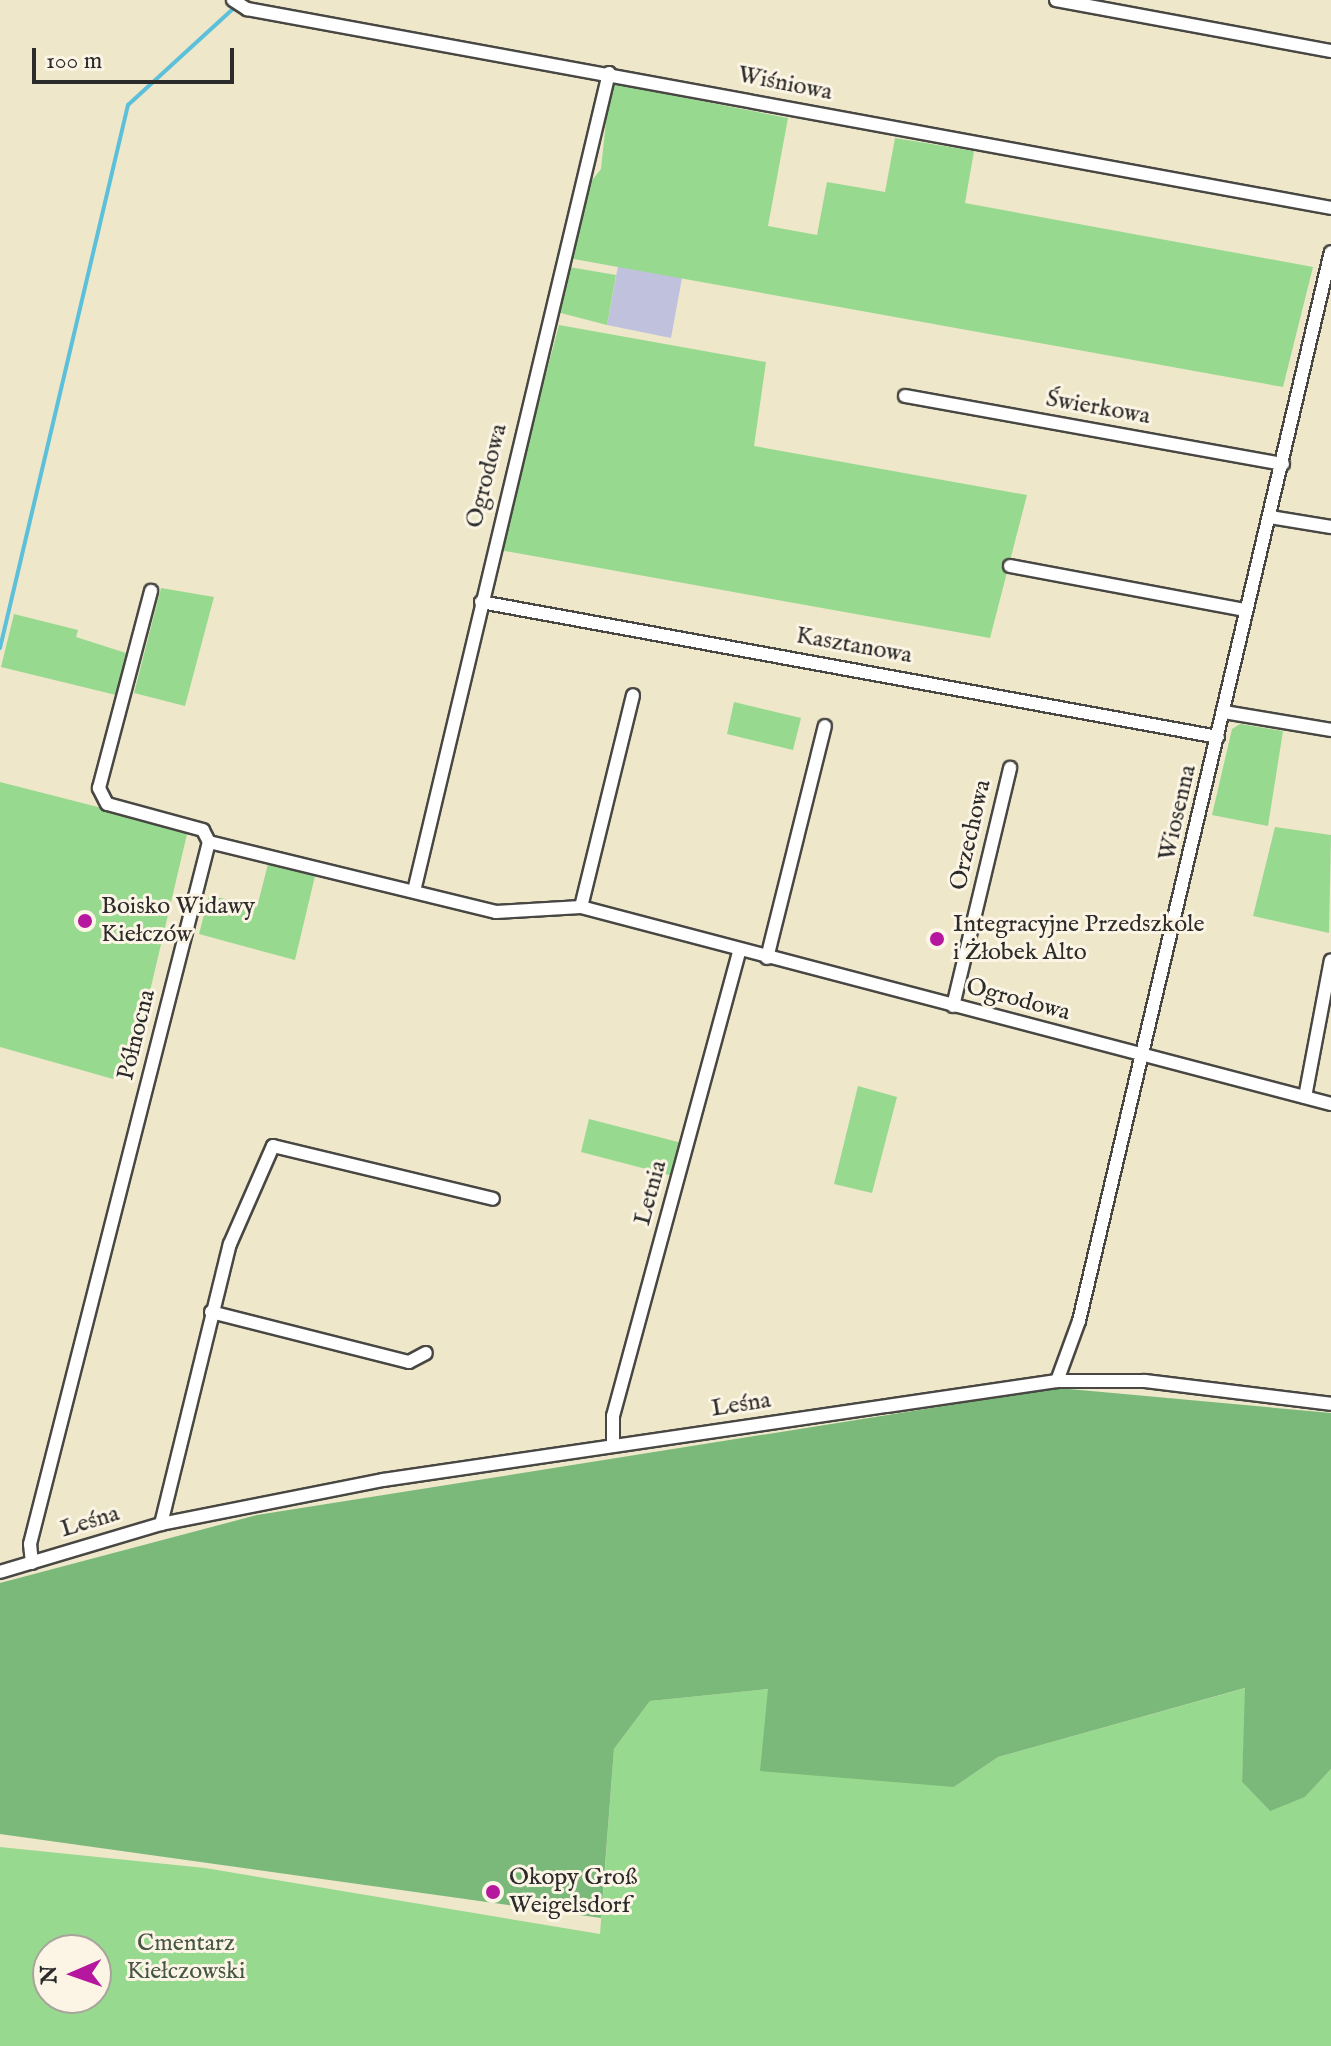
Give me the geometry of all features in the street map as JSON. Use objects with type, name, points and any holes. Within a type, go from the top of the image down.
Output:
[{"type":"street","name":"Wiśniowa","points":[[233,0],[247,9],[609,73],[1331,208]]},
{"type":"street","points":[[1056,0],[1331,51]]},
{"type":"street","name":"Ogrodowa","points":[[414,891],[609,73]]},
{"type":"street","name":"Wiosenna","points":[[1057,1381],[1079,1321],[1331,252]]},
{"type":"street","name":"Świerkowa","points":[[905,396],[1283,464]]},
{"type":"street","points":[[1270,517],[1331,527]]},
{"type":"street","points":[[1010,566],[1245,610]]},
{"type":"street","points":[[151,591],[99,788],[107,804],[203,830],[209,842]]},
{"type":"street","name":"Kasztanowa","points":[[481,602],[1218,737]]},
{"type":"street","points":[[581,907],[633,695]]},
{"type":"street","points":[[1224,712],[1331,730]]},
{"type":"street","points":[[767,958],[825,726]]},
{"type":"street","name":"Orzechowa","points":[[953,1006],[1010,768]]},
{"type":"street","name":"Ogrodowa","points":[[209,842],[496,912],[581,907],[739,952],[1331,1104]]},
{"type":"street","name":"Północna","points":[[32,1563],[38,1513],[209,842]]},
{"type":"street","name":"Letnia","points":[[613,1446],[613,1416],[739,952]]},
{"type":"street","points":[[1305,1097],[1331,960]]},
{"type":"street","points":[[161,1524],[230,1244],[273,1146],[493,1199]]},
{"type":"street","points":[[211,1312],[409,1362],[426,1353]]},
{"type":"street","name":"Leśna","points":[[0,1572],[161,1524],[383,1480],[1057,1381],[1145,1381],[1331,1404]]},
{"type":"shaded area","points":[[618,266],[682,278],[671,338],[607,325]]},
{"type":"green space","points":[[610,83],[788,118],[768,226],[817,235],[827,182],[885,192],[895,138],[974,151],[965,203],[1313,267],[1283,387],[568,258],[585,189],[601,169]]},
{"type":"green space","points":[[569,267],[616,275],[607,325],[557,312]]},
{"type":"green space","points":[[559,325],[766,362],[754,446],[1027,495],[990,638],[499,550]]},
{"type":"green space","points":[[161,588],[214,597],[185,706],[134,693]]},
{"type":"green space","points":[[14,614],[78,630],[76,637],[126,653],[116,695],[1,667]]},
{"type":"green space","points":[[734,702],[801,718],[793,750],[727,734]]},
{"type":"green space","points":[[1240,724],[1283,731],[1268,826],[1212,815],[1232,729]]},
{"type":"green space","name":"Boisko Widawy Kiełczów","points":[[0,782],[188,830],[133,1063],[113,1079],[0,1047]]},
{"type":"green space","points":[[1275,827],[1331,835],[1329,933],[1253,916]]},
{"type":"green space","points":[[268,864],[315,876],[295,960],[199,934],[209,895],[257,907]]},
{"type":"green space","points":[[858,1086],[897,1097],[872,1193],[834,1184]]},
{"type":"green space","points":[[589,1119],[682,1143],[673,1176],[581,1152]]},
{"type":"green space","points":[[1058,1388],[1331,1413],[1331,1769],[1305,1797],[1270,1811],[1242,1782],[1245,1688],[998,1757],[954,1787],[760,1771],[768,1689],[650,1701],[614,1749],[601,1918],[0,1834],[0,1583],[257,1515]]},
{"type":"green space","name":"Cmentarz Kiełczowski","points":[[1246,1688],[1242,1782],[1269,1810],[1305,1797],[1331,1769],[1331,2046],[0,2046],[0,1847],[205,1868],[600,1934],[614,1749],[650,1701],[769,1689],[954,1787],[998,1757]]},
{"type":"waterway","points":[[0,648],[128,105],[234,8]]},
{"type":"place","name":"Boisko Widawy Kiełczów","points":[[85,921]]},
{"type":"place","name":"Integracyjne Przedszkole i Żłobek Alto","points":[[937,939]]},
{"type":"place","name":"Okopy Groß Weigelsdorf","points":[[493,1892]]}]
